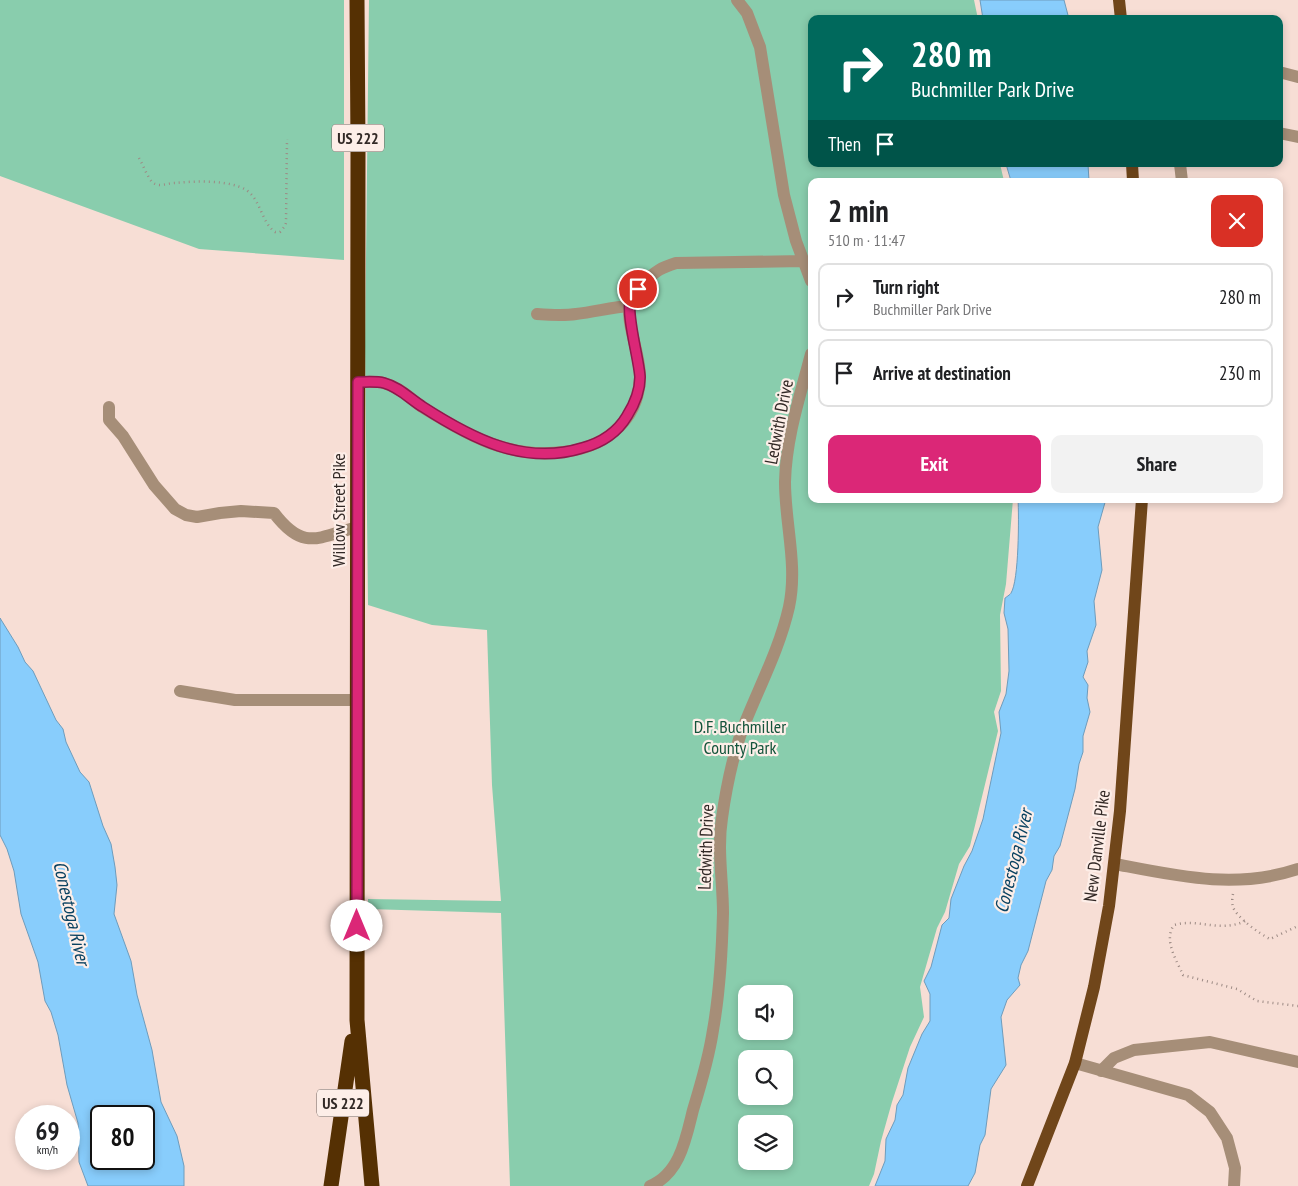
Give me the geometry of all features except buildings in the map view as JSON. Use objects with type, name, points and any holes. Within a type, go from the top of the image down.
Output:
[{"type":"highway","name":"Willow Street Pike","points":[[357,0],[357,1020],[372,1186]]},
{"type":"highway","name":"Willow Street Pike","points":[[331,1186],[351,1046],[357,1020]]},
{"type":"main road","points":[[1119,0],[1121,15]]},
{"type":"main road","name":"New Danville Pike","points":[[1027,1186],[1056,1115],[1074,1062],[1094,987],[1115,864],[1142,503]]},
{"type":"street","points":[[736,0],[747,13],[760,47],[784,195],[796,241],[808,272]]},
{"type":"street","points":[[1283,73],[1298,77]]},
{"type":"street","points":[[1283,134],[1298,137]]},
{"type":"street","points":[[358,382],[384,383],[402,391],[422,406],[467,433],[498,447],[522,453],[548,454],[574,451],[592,446],[607,438],[623,424],[634,404],[640,379],[630,316],[630,298],[659,270],[676,263],[804,261]]},
{"type":"street","points":[[537,314],[559,316],[630,306]]},
{"type":"street","name":"Ledwith Drive","points":[[650,1186],[668,1175],[675,1164],[687,1134],[712,1037],[721,970],[723,910],[720,853],[722,821],[736,749],[779,640],[792,591],[793,562],[786,508],[786,480],[788,452],[796,410],[808,365]]},
{"type":"street","points":[[109,407],[109,420],[123,436],[154,485],[175,509],[186,515],[197,517],[220,512],[242,511],[274,513],[284,526],[300,537],[313,539],[357,527]]},
{"type":"street","points":[[180,691],[235,700],[358,700]]},
{"type":"street","points":[[1115,864],[1163,874],[1220,881],[1252,879],[1298,869]]},
{"type":"street","points":[[1101,1070],[1114,1058],[1134,1050],[1210,1042],[1298,1062]]},
{"type":"street","points":[[1074,1062],[1188,1095],[1210,1112],[1227,1138],[1235,1168],[1234,1186]]},
{"type":"path","points":[[139,158],[152,182],[159,185],[176,182],[207,182],[234,186],[248,191],[253,196],[268,225],[275,232],[280,232],[286,223],[287,139]]},
{"type":"path","points":[[1233,894],[1233,908],[1237,914],[1270,939],[1298,926]]},
{"type":"path","points":[[1245,921],[1230,926],[1174,925],[1169,939],[1183,975],[1186,978],[1238,989],[1257,1001],[1298,1006]]},
{"type":"green space","points":[[0,0],[344,0],[344,260],[199,249],[0,176]]},
{"type":"green space","name":"D.F. Buchmiller County Park","points":[[369,0],[974,0],[977,15],[808,15],[808,167],[1001,167],[1003,178],[808,178],[808,503],[1013,503],[1006,584],[1000,615],[1001,691],[994,712],[998,731],[970,846],[959,864],[945,912],[937,928],[920,987],[924,1017],[910,1047],[892,1102],[874,1174],[869,1186],[510,1186],[501,913],[368,909],[368,899],[501,901],[492,785],[487,630],[432,625],[368,605],[365,346]]},
{"type":"water","points":[[980,0],[1064,0],[1068,15],[982,15]]},
{"type":"water","points":[[1007,167],[1088,167],[1089,178],[1010,178]]},
{"type":"water","name":"Conestoga River","points":[[1018,503],[1105,503],[1098,527],[1102,570],[1094,601],[1096,625],[1087,651],[1088,662],[1083,677],[1088,685],[1087,698],[1090,712],[1083,736],[1083,752],[1060,846],[1054,856],[1052,870],[1046,881],[1028,951],[1021,965],[1018,978],[1020,985],[1007,1000],[1001,1017],[1006,1065],[991,1089],[985,1135],[980,1145],[975,1173],[968,1186],[875,1186],[885,1161],[886,1139],[895,1120],[897,1105],[903,1095],[908,1068],[922,1034],[930,1021],[930,994],[924,981],[931,967],[942,925],[949,918],[951,899],[972,851],[983,819],[1001,733],[999,712],[1006,694],[1009,671],[1008,629],[1004,613],[1005,598],[1011,593],[1016,576]]},
{"type":"water","name":"Conestoga River","points":[[0,618],[25,662],[33,671],[56,720],[63,729],[66,742],[80,772],[89,782],[103,826],[111,844],[117,885],[114,914],[131,961],[137,995],[152,1050],[161,1102],[177,1136],[184,1166],[184,1186],[88,1186],[80,1165],[80,1105],[73,1105],[67,1085],[58,1035],[51,1012],[45,1001],[38,962],[21,914],[14,871],[0,835]]},
{"type":"route","points":[[357,926],[358,382],[384,383],[402,391],[454,426],[498,447],[522,453],[548,454],[574,451],[592,446],[607,438],[623,424],[634,404],[640,379],[630,316],[630,298],[638,289]]}]
